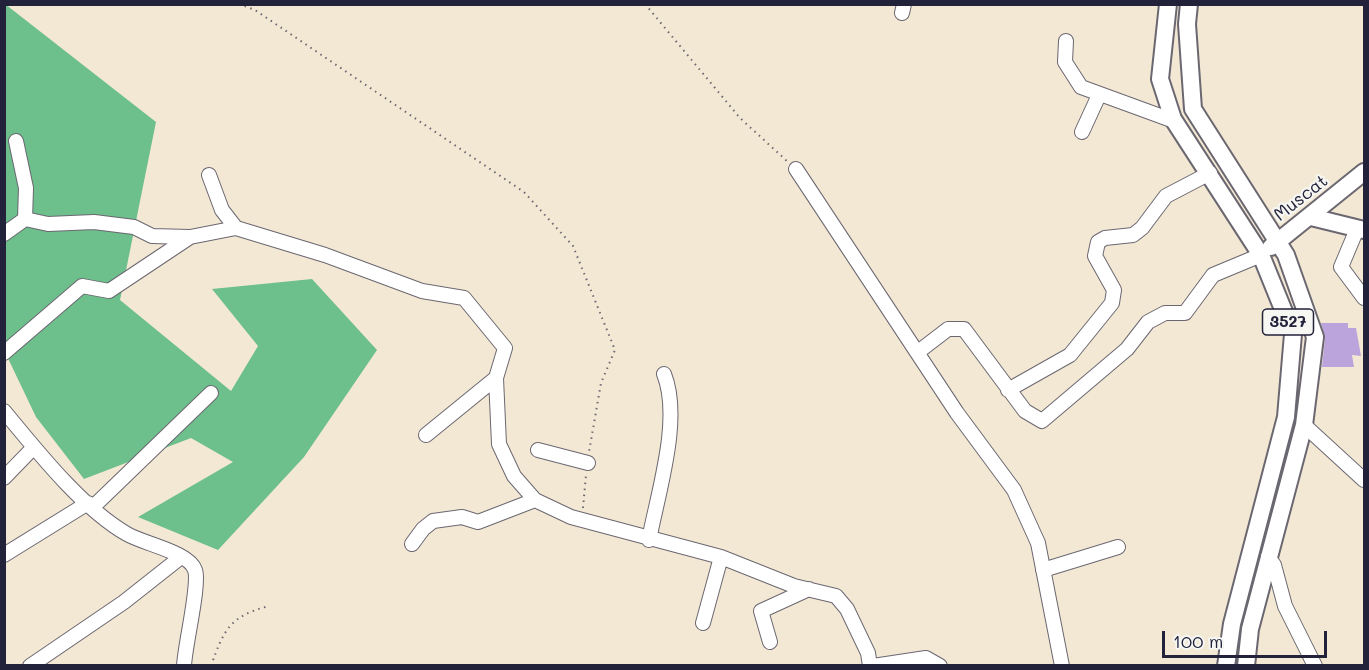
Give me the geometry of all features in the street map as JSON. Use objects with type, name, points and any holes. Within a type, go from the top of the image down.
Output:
[{"type":"main road","name":"3527","points":[[1168,4],[1160,80],[1174,121],[1210,173],[1261,255],[1293,334],[1287,405],[1258,532],[1232,624],[1226,666]]},
{"type":"main road","name":"3527","points":[[1189,4],[1187,24],[1193,109],[1278,240],[1286,255],[1315,337],[1304,425]]},
{"type":"main road","name":"Muscat","points":[[1261,255],[1365,172]]},
{"type":"main road","points":[[1311,217],[1361,230]]},
{"type":"main road","points":[[1246,666],[1250,629],[1304,425]]},
{"type":"street","points":[[1066,41],[1065,62],[1081,87],[1174,121]]},
{"type":"street","points":[[1082,132],[1099,95]]},
{"type":"street","points":[[16,141],[26,188],[25,219]]},
{"type":"street","points":[[796,169],[957,413],[1014,490],[1038,543],[1062,666]]},
{"type":"street","points":[[1008,390],[1071,355],[1112,303],[1114,290],[1095,256],[1095,248],[1099,241],[1133,235],[1142,228],[1166,196],[1210,173]]},
{"type":"street","points":[[208,176],[222,210],[236,228]]},
{"type":"street","points":[[4,234],[25,219],[48,224],[94,222],[134,227],[152,236],[190,237],[236,228],[325,255],[422,291],[464,298],[505,348],[496,378],[500,448],[514,476],[535,500],[582,520],[649,540],[721,557],[794,586],[836,596],[844,604],[872,666],[926,658],[940,666]]},
{"type":"street","points":[[1361,230],[1341,267],[1365,298]]},
{"type":"street","points":[[4,353],[82,286],[109,291],[190,237]]},
{"type":"street","points":[[918,352],[948,329],[961,328],[969,333],[1025,411],[1037,420],[1045,420],[1128,349],[1148,322],[1165,314],[1186,312],[1212,275],[1261,255]]},
{"type":"street","points":[[649,540],[671,423],[672,397],[664,374]]},
{"type":"street","points":[[426,435],[496,378]]},
{"type":"street","points":[[4,555],[91,505],[211,393]]},
{"type":"street","points":[[4,411],[34,447],[91,505],[127,534],[191,563],[196,578],[184,666]]},
{"type":"street","points":[[1304,425],[1365,480]]},
{"type":"street","points":[[4,478],[34,447]]},
{"type":"street","points":[[538,450],[588,463]]},
{"type":"street","points":[[412,544],[423,529],[434,521],[462,517],[478,522],[535,500]]},
{"type":"street","points":[[1044,570],[1118,547]]},
{"type":"street","points":[[30,666],[116,608],[182,557]]},
{"type":"street","points":[[703,622],[721,557]]},
{"type":"street","points":[[1268,557],[1274,565],[1285,606],[1315,666]]},
{"type":"street","points":[[770,642],[761,610],[809,589]]},
{"type":"path","points":[[239,4],[255,10],[524,192],[573,246],[615,350],[601,383],[588,463],[582,520]]},
{"type":"path","points":[[645,4],[740,118],[796,169]]},
{"type":"path","points":[[211,666],[222,633],[246,612],[270,606]]},
{"type":"green space","points":[[5,4],[156,122],[120,300],[231,391],[258,346],[212,289],[312,279],[377,350],[304,457],[218,550],[138,517],[233,462],[191,438],[84,479],[36,417],[5,352]]},
{"type":"building","points":[[1321,323],[1348,323],[1348,328],[1356,328],[1361,356],[1352,355],[1354,367],[1322,367],[1325,338]]}]
